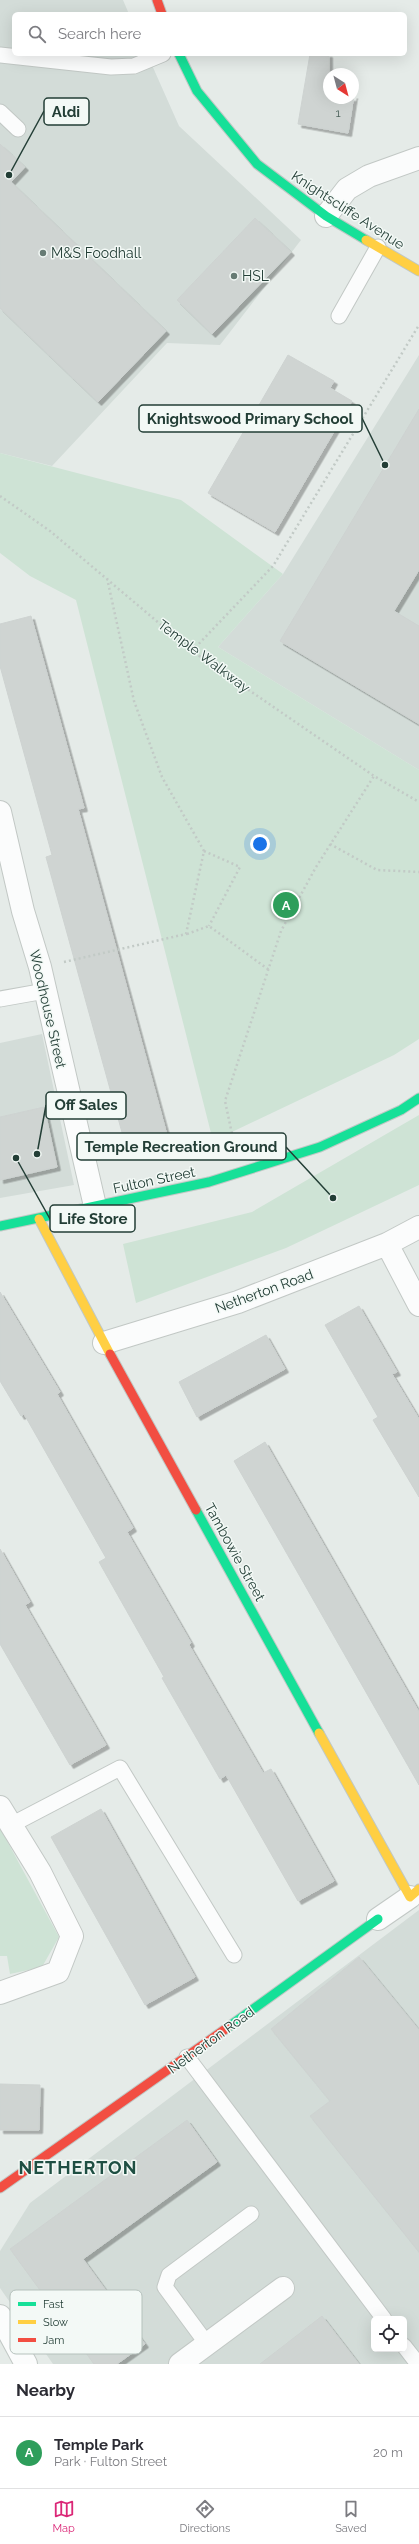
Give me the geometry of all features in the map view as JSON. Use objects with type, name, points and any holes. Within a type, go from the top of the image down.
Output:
[{"type":"street","points":[[157,0],[161,12]]},
{"type":"street","name":"Knightscliffe Avenue","points":[[180,56],[197,91],[257,164],[326,216],[419,271]]},
{"type":"street","points":[[326,216],[347,188],[368,176],[419,158]]},
{"type":"street","name":"Woodhouse Street","points":[[0,812],[23,911],[40,967],[95,1206]]},
{"type":"street","name":"Fulton Street","points":[[0,1226],[210,1182],[320,1147],[401,1110],[419,1098]]},
{"type":"street","name":"Tambowie Street","points":[[39,1219],[104,1343],[414,1893]]},
{"type":"street","name":"Netherton Road","points":[[104,1343],[238,1302],[387,1244],[419,1227]]},
{"type":"street","points":[[387,1244],[419,1305]]},
{"type":"street","points":[[0,1993],[58,1972],[72,1936],[40,1872],[6,1816]]},
{"type":"street","name":"Netherton Road","points":[[0,2188],[187,2057],[414,1893]]},
{"type":"street","points":[[180,2364],[283,2288]]},
{"type":"street","points":[[0,2316],[10,2334]]},
{"type":"street","points":[[21,2354],[26,2364]]},
{"type":"lane","points":[[0,55],[111,67],[134,66],[158,56]]},
{"type":"lane","points":[[0,112],[18,129]]},
{"type":"lane","points":[[339,316],[378,247]]},
{"type":"lane","points":[[0,1000],[45,991]]},
{"type":"lane","points":[[6,1816],[120,1768],[234,1955]]},
{"type":"lane","points":[[187,2057],[382,2316]]},
{"type":"lane","points":[[207,2344],[165,2288],[169,2275],[251,2214]]},
{"type":"lane","points":[[407,2350],[418,2364]]},
{"type":"path","points":[[192,651],[273,566],[419,325]]},
{"type":"path","name":"Temple Walkway","points":[[0,496],[50,531],[192,651],[374,776],[419,802]]},
{"type":"path","points":[[40,967],[186,934],[209,926],[240,867],[204,851],[162,777],[134,701],[107,578]]},
{"type":"path","points":[[240,1172],[225,1102],[269,970],[282,932],[330,844],[374,776]]},
{"type":"path","points":[[330,844],[377,870],[419,872]]},
{"type":"path","points":[[186,934],[204,851]]},
{"type":"path","points":[[209,926],[269,970]]},
{"type":"shaded area","points":[[0,0],[123,0],[128,12],[12,12],[12,56],[148,56],[179,126],[301,240],[220,345],[167,343],[52,466],[0,453]]},
{"type":"shaded area","points":[[419,355],[419,770],[218,647],[283,574]]},
{"type":"shaded area","points":[[42,1034],[74,1185],[0,1198],[0,1043]]},
{"type":"shaded area","points":[[419,1910],[419,2364],[53,2364],[46,2354],[142,2354],[142,2290],[10,2290],[10,2302],[0,2288],[0,2251],[30,2203]]},
{"type":"green space","points":[[0,453],[181,500],[283,574],[218,647],[419,770],[419,1039],[394,1055],[213,1141],[76,600],[30,576],[0,553]]},
{"type":"green space","points":[[419,1115],[419,1185],[286,1248],[136,1303],[123,1244],[252,1212]]},
{"type":"green space","points":[[0,1828],[59,1937],[42,1967],[10,1974],[7,1956],[0,1956]]},
{"type":"building","points":[[310,56],[329,56],[329,68],[323,68],[323,104],[353,104],[348,133],[298,124]]},
{"type":"building","name":"M&S Foodhall","points":[[0,144],[25,167],[11,182],[166,331],[98,402],[0,308]]},
{"type":"building","name":"HSL","points":[[255,218],[291,252],[212,334],[177,300]]},
{"type":"building","points":[[288,355],[334,381],[330,388],[352,401],[275,532],[208,493]]},
{"type":"building","points":[[419,409],[419,570],[394,611],[419,626],[419,724],[280,641]]},
{"type":"building","points":[[31,616],[84,808],[78,809],[167,1135],[126,1147],[46,857],[52,855],[0,666],[0,624]]},
{"type":"building","points":[[44,1107],[57,1167],[0,1180],[0,1117]]},
{"type":"building","points":[[0,1292],[60,1392],[57,1394],[133,1528],[127,1532],[191,1643],[189,1645],[263,1773],[271,1769],[334,1881],[298,1901],[226,1775],[220,1779],[162,1678],[164,1677],[99,1562],[106,1558],[24,1414],[21,1416],[0,1381]]},
{"type":"building","points":[[359,1306],[397,1372],[392,1374],[419,1419],[419,1497],[373,1420],[378,1417],[325,1325]]},
{"type":"building","points":[[266,1335],[285,1369],[197,1417],[179,1382]]},
{"type":"building","points":[[265,1442],[419,1712],[419,1785],[234,1461]]},
{"type":"building","points":[[0,1549],[30,1602],[25,1605],[106,1745],[70,1765],[0,1644]]},
{"type":"building","points":[[101,1809],[195,1977],[145,2005],[51,1837]]},
{"type":"building","points":[[359,1957],[419,2030],[419,2252],[310,2116],[330,2101],[271,2029]]},
{"type":"building","points":[[0,2084],[40,2085],[39,2130],[0,2130]]},
{"type":"building","points":[[187,2120],[217,2162],[83,2259],[106,2290],[40,2290],[10,2249]]},
{"type":"building","points":[[322,2316],[359,2364],[260,2364]]},
{"type":"building","points":[[87,2354],[131,2354],[117,2364],[94,2364]]},
{"type":"traffic: fast","points":[[180,56],[197,91],[257,164],[326,216],[366,240]]},
{"type":"traffic: fast","points":[[0,1226],[209,1182],[320,1147],[401,1110],[419,1098]]},
{"type":"traffic: fast","points":[[196,1510],[319,1733]]},
{"type":"traffic: fast","points":[[227,2028],[378,1919]]},
{"type":"traffic: slow","points":[[366,240],[419,271]]},
{"type":"traffic: slow","points":[[39,1219],[110,1354]]},
{"type":"traffic: slow","points":[[319,1733],[410,1897],[419,1889]]},
{"type":"traffic: jam","points":[[157,0],[161,12]]},
{"type":"traffic: jam","points":[[110,1354],[196,1510]]},
{"type":"traffic: jam","points":[[0,2188],[227,2028]]},
{"type":"place","name":"Aldi","points":[[9,175]]},
{"type":"place","name":"M&S Foodhall","points":[[43,253]]},
{"type":"place","name":"HSL","points":[[234,276]]},
{"type":"place","name":"Knightswood Primary School","points":[[385,465]]},
{"type":"place","name":"Temple Park","points":[[286,905]]},
{"type":"place","name":"Off Sales","points":[[37,1154]]},
{"type":"place","name":"Life Store","points":[[16,1158]]},
{"type":"place","name":"Temple Recreation Ground","points":[[333,1198]]},
{"type":"district","name":"NETHERTON","points":[[78,2167]]}]
